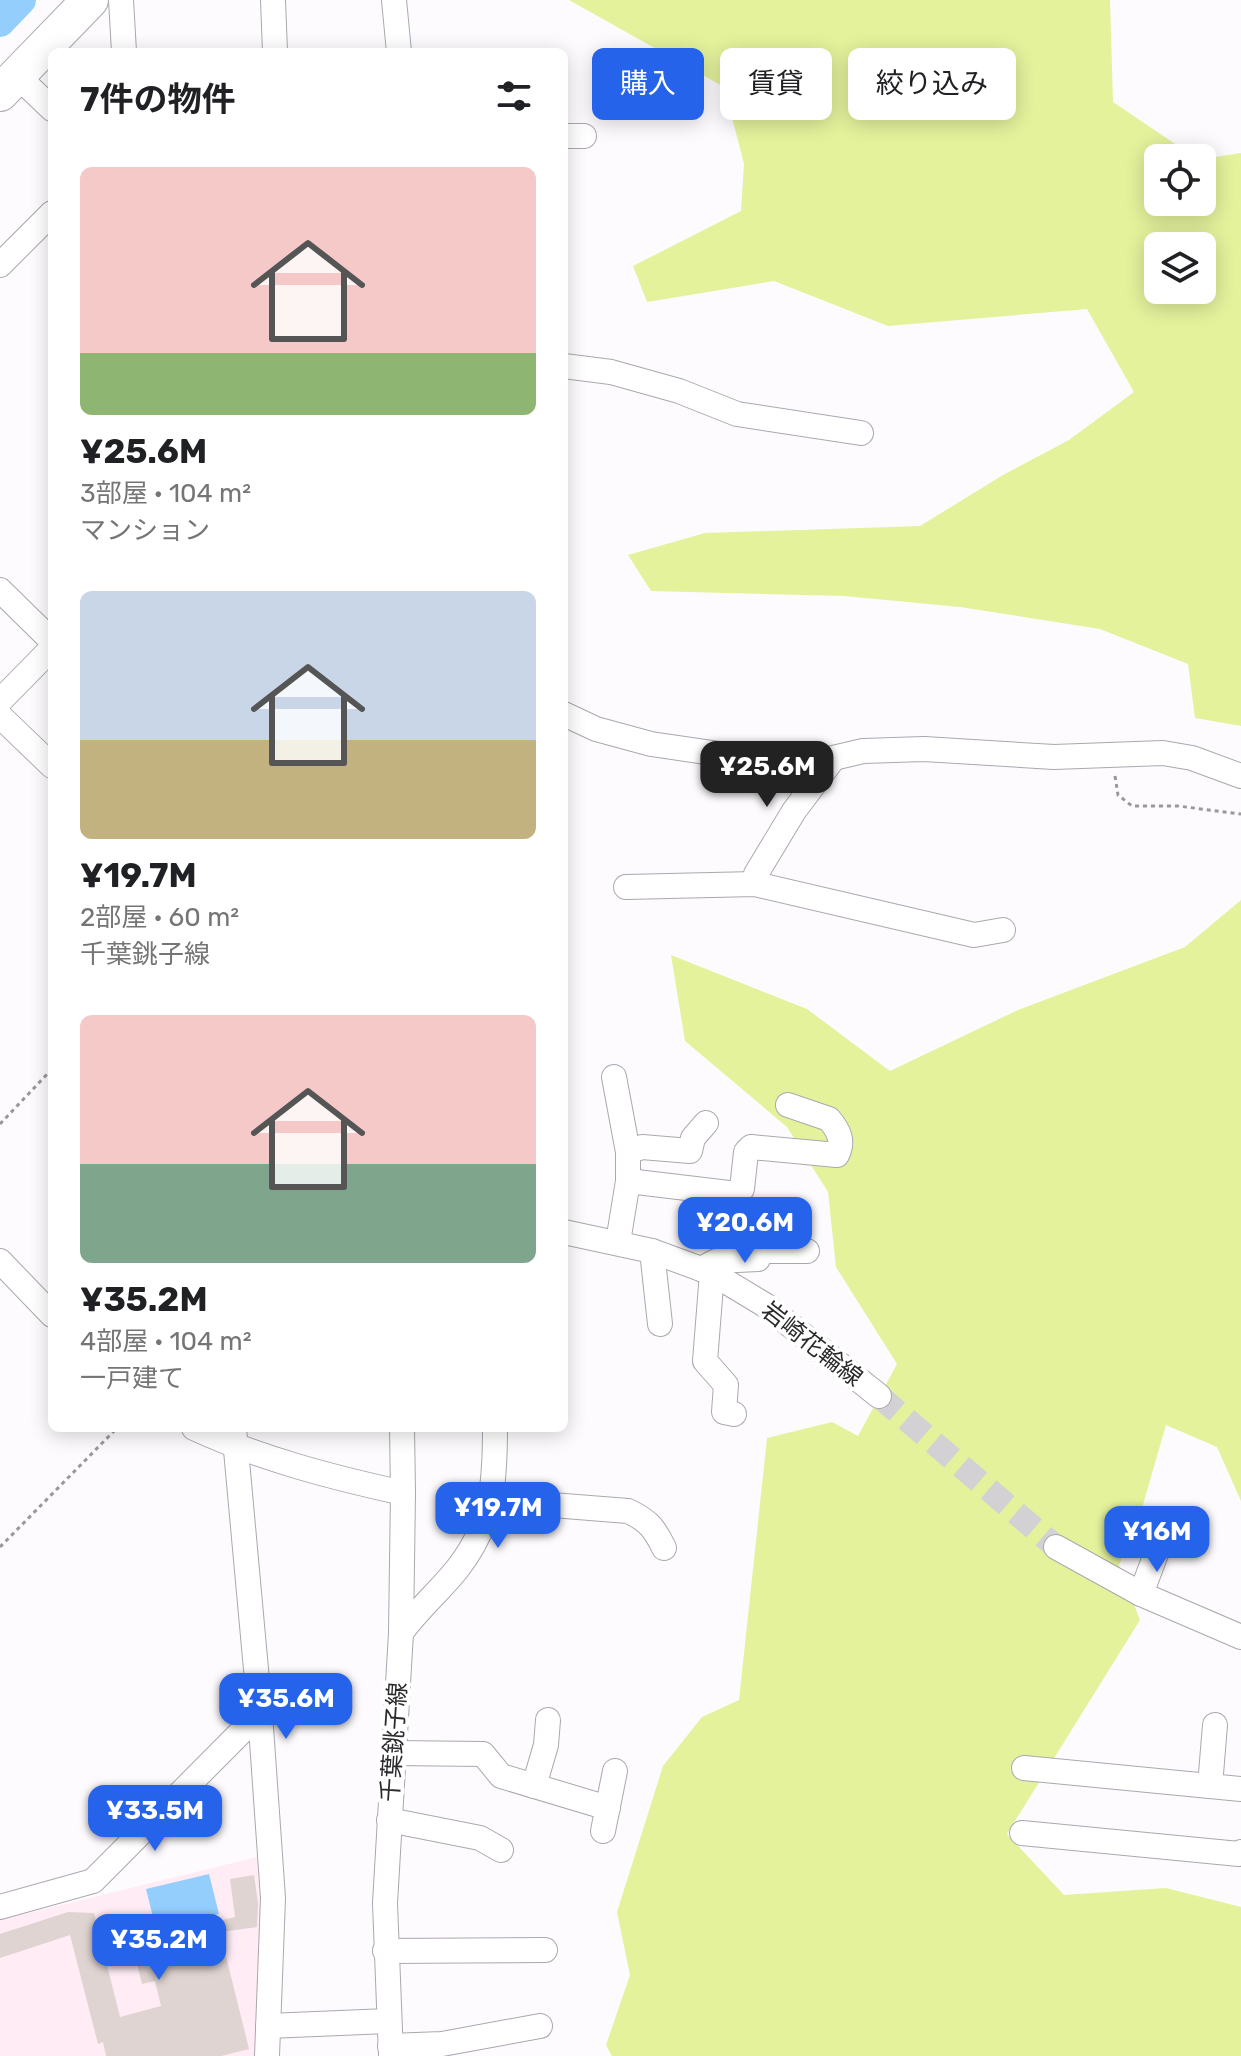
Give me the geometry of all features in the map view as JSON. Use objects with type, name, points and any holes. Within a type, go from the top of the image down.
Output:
[{"type":"highway","points":[[0,59],[57,0]]},
{"type":"highway","points":[[50,48],[90,0]]},
{"type":"highway","points":[[15,90],[48,50]]},
{"type":"street","points":[[121,0],[124,48]]},
{"type":"street","points":[[273,0],[275,48]]},
{"type":"street","points":[[394,0],[398,48]]},
{"type":"street","points":[[15,90],[48,107]]},
{"type":"street","points":[[0,265],[48,217]]},
{"type":"street","points":[[568,367],[611,372],[679,391],[737,414],[861,433]]},
{"type":"street","points":[[0,590],[48,637]]},
{"type":"street","points":[[0,701],[48,652]]},
{"type":"street","points":[[0,716],[48,762]]},
{"type":"street","points":[[568,716],[596,729],[651,744],[754,759],[812,763],[863,751],[924,749],[1054,757],[1163,753],[1192,758],[1241,776]]},
{"type":"street","points":[[755,884],[756,874],[794,811],[833,759]]},
{"type":"street","points":[[626,887],[755,884],[974,935],[1003,930]]},
{"type":"street","points":[[614,1077],[628,1152],[628,1181],[618,1242]]},
{"type":"street","points":[[628,1181],[737,1194],[742,1189],[746,1152],[751,1147],[837,1155],[842,1147],[829,1119],[788,1105]]},
{"type":"street","points":[[628,1152],[642,1147],[690,1151],[693,1138],[706,1123]]},
{"type":"street","name":"岩崎花輪線","points":[[568,1233],[652,1251],[707,1271],[765,1305],[879,1396]]},
{"type":"street","points":[[652,1251],[660,1324]]},
{"type":"street","points":[[734,1414],[724,1412],[726,1385],[705,1361],[707,1271],[716,1261],[758,1259],[762,1251],[807,1251]]},
{"type":"street","points":[[0,1261],[48,1311]]},
{"type":"street","points":[[212,1432],[234,1437],[309,1471],[403,1493]]},
{"type":"street","name":"千葉銚子線","points":[[390,2051],[385,1951],[389,1820],[401,1633],[402,1432]]},
{"type":"street","points":[[401,1633],[458,1568],[482,1531],[495,1481],[495,1432]]},
{"type":"street","points":[[234,1437],[260,1713],[273,1898],[267,2056]]},
{"type":"street","points":[[490,1500],[628,1511],[653,1526],[664,1548]]},
{"type":"street","points":[[1141,1594],[1163,1535]]},
{"type":"street","points":[[1056,1547],[1141,1594],[1241,1637]]},
{"type":"street","points":[[0,1907],[93,1881],[260,1713]]},
{"type":"street","points":[[534,1786],[546,1745],[548,1720]]},
{"type":"street","points":[[1210,1786],[1215,1725]]},
{"type":"street","points":[[394,1753],[483,1754],[501,1776],[534,1786],[606,1820],[615,1771]]},
{"type":"street","points":[[1024,1768],[1241,1789]]},
{"type":"street","points":[[389,1820],[480,1838],[501,1850]]},
{"type":"street","points":[[1022,1833],[1241,1852]]},
{"type":"street","points":[[385,1951],[545,1950]]},
{"type":"street","points":[[268,2026],[388,2021]]},
{"type":"street","points":[[390,2051],[540,2026]]},
{"type":"path","points":[[1111,756],[1118,795],[1132,806],[1178,806],[1241,814]]},
{"type":"path","points":[[0,1124],[48,1073]]},
{"type":"path","points":[[0,1547],[113,1432]]},
{"type":"shaded area","points":[[257,1857],[262,1923],[257,2056],[0,2056],[0,1920]]},
{"type":"green space","points":[[569,0],[1110,0],[1113,102],[1175,144],[1144,144],[1144,216],[1216,216],[1216,157],[1241,153],[1241,726],[1195,718],[1188,664],[1100,629],[960,607],[844,596],[651,591],[628,555],[705,533],[920,526],[1003,475],[1069,440],[1134,392],[1087,309],[888,326],[774,281],[647,302],[633,266],[741,211],[744,164],[733,120],[832,120],[832,48],[720,48],[720,85],[704,76],[704,48],[655,48]]},
{"type":"green space","points":[[1241,900],[1241,1501],[1217,1447],[1166,1425],[1140,1515],[1119,1565],[1140,1620],[1007,1834],[1064,1895],[1166,1888],[1241,1907],[1241,2056],[612,2056],[606,2045],[630,1975],[617,1912],[663,1766],[702,1717],[739,1700],[767,1438],[832,1422],[858,1436],[897,1364],[836,1267],[828,1192],[787,1127],[685,1041],[671,955],[807,1009],[890,1071],[1018,1010],[1185,947]]},
{"type":"water","points":[[209,1874],[219,1914],[156,1929],[146,1889]]},
{"type":"building","points":[[254,1875],[257,1927],[220,1932],[249,2049],[221,2056],[106,2056],[103,2042],[98,2044],[70,1935],[0,1958],[0,1934],[68,1912],[94,1913],[120,2017],[161,2006],[155,1981],[142,1984],[132,1943],[235,1917],[230,1879]]},
{"type":"waterway","points":[[0,22],[21,0]]},
{"type":"tunnel","points":[[879,1396],[1056,1547]]}]
